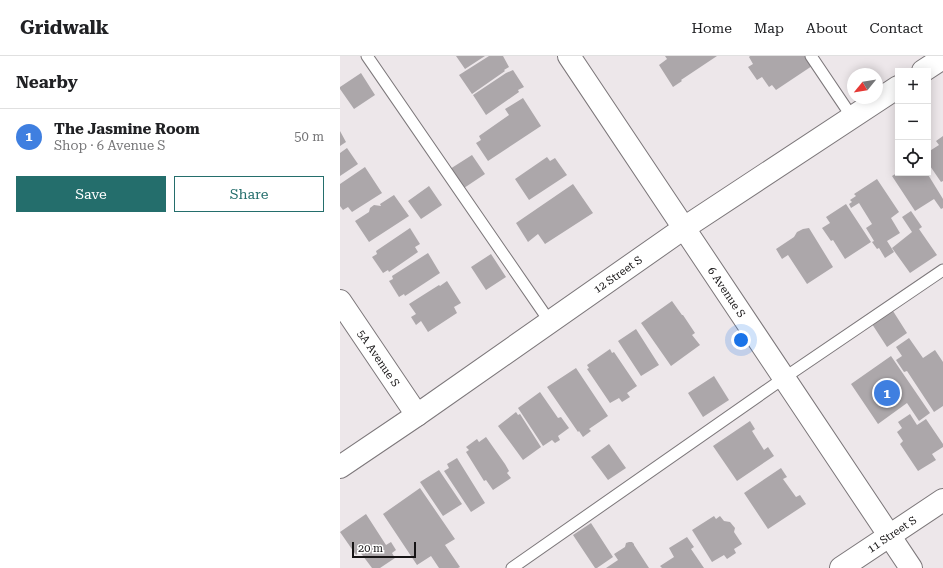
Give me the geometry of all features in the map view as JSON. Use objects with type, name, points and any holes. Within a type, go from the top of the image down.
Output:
[{"type":"street","name":"6 Avenue S","points":[[569,56],[911,568]]},
{"type":"street","name":"12 Street S","points":[[340,467],[417,415],[684,228],[895,89]]},
{"type":"street","name":"5A Avenue S","points":[[340,301],[417,415]]},
{"type":"street","name":"11 Street S","points":[[841,568],[943,500]]},
{"type":"lane","points":[[367,56],[550,322]]},
{"type":"lane","points":[[811,56],[852,117]]},
{"type":"lane","points":[[512,568],[784,378],[943,270]]},
{"type":"building","points":[[456,56],[485,56],[465,69]]},
{"type":"building","points":[[489,56],[503,56],[509,67],[472,94],[459,75]]},
{"type":"building","points":[[665,56],[717,56],[673,87],[659,65],[667,59]]},
{"type":"building","points":[[806,56],[812,66],[776,90],[772,85],[769,87],[762,77],[757,80],[748,67],[753,64],[749,57]]},
{"type":"building","points":[[513,70],[524,87],[486,115],[473,95]]},
{"type":"building","points":[[361,73],[375,95],[354,109],[340,87]]},
{"type":"building","points":[[523,98],[541,126],[488,161],[476,143],[481,140],[479,136],[509,115],[505,109]]},
{"type":"building","points":[[340,131],[346,142],[340,146]]},
{"type":"building","points":[[943,136],[943,181],[941,182],[931,167],[931,150],[939,145],[936,141]]},
{"type":"building","points":[[347,148],[358,164],[340,176],[340,153]]},
{"type":"building","points":[[472,155],[485,174],[464,188],[450,169]]},
{"type":"building","points":[[547,157],[550,161],[555,158],[567,175],[529,200],[515,179]]},
{"type":"building","points":[[365,167],[382,193],[352,212],[348,207],[343,210],[340,206],[340,184]]},
{"type":"building","points":[[895,174],[895,176],[929,176],[943,199],[943,208],[941,209],[934,199],[915,211],[892,176]]},
{"type":"building","points":[[877,179],[899,212],[891,218],[900,233],[887,241],[894,252],[885,258],[879,248],[877,249],[872,242],[874,241],[866,228],[872,224],[859,203],[851,208],[849,204],[852,202],[850,200],[856,196],[854,194]]},
{"type":"building","points":[[573,184],[593,213],[545,244],[538,234],[528,242],[516,223]]},
{"type":"building","points":[[429,186],[442,205],[421,219],[408,201]]},
{"type":"building","points":[[394,195],[409,216],[369,242],[355,221],[369,212],[370,208],[374,205],[381,206],[380,204]]},
{"type":"building","points":[[846,204],[871,242],[845,259],[833,240],[831,241],[822,228],[830,223],[826,217]]},
{"type":"building","points":[[911,211],[922,227],[919,229],[937,255],[910,273],[892,248],[912,232],[902,217]]},
{"type":"building","points":[[410,228],[420,244],[415,247],[418,252],[389,272],[388,270],[383,273],[372,257],[377,254],[376,251]]},
{"type":"building","points":[[809,228],[833,267],[807,284],[788,255],[782,259],[776,249],[794,237],[797,232]]},
{"type":"building","points":[[428,253],[440,273],[405,296],[404,294],[399,297],[389,281],[393,279],[392,276]]},
{"type":"building","points":[[491,254],[506,277],[486,290],[471,267]]},
{"type":"building","points":[[447,281],[461,303],[454,307],[457,313],[428,332],[421,321],[416,325],[411,317],[416,314],[409,304]]},
{"type":"building","points":[[672,301],[695,333],[692,335],[700,345],[671,366],[641,323]]},
{"type":"building","points":[[893,311],[907,333],[887,347],[872,324]]},
{"type":"building","points":[[636,329],[659,365],[641,376],[618,341]]},
{"type":"building","points":[[909,338],[923,358],[935,350],[943,362],[943,406],[934,412],[907,371],[904,372],[896,360],[902,356],[896,347]]},
{"type":"building","points":[[610,349],[612,353],[614,352],[637,386],[627,393],[630,397],[622,402],[619,398],[610,403],[587,369],[589,368],[587,365]]},
{"type":"building","points":[[891,356],[930,413],[919,421],[907,403],[878,424],[851,384]]},
{"type":"building","points":[[576,368],[608,416],[589,429],[591,431],[583,437],[547,387]]},
{"type":"building","points":[[714,376],[729,400],[703,417],[688,393]]},
{"type":"building","points":[[540,392],[558,418],[561,417],[569,428],[558,436],[560,440],[555,443],[552,440],[543,446],[518,408]]},
{"type":"building","points":[[516,412],[518,415],[520,414],[541,447],[523,460],[498,426]]},
{"type":"building","points":[[910,414],[917,425],[926,419],[943,444],[943,447],[932,454],[936,460],[918,471],[900,444],[903,441],[897,432],[902,428],[898,422]]},
{"type":"building","points":[[750,421],[755,429],[752,431],[764,450],[768,447],[774,456],[737,481],[713,446]]},
{"type":"building","points":[[486,437],[505,464],[509,471],[507,473],[511,478],[493,490],[486,480],[484,481],[466,452],[469,450],[466,447],[477,439],[479,442]]},
{"type":"building","points":[[609,444],[626,468],[608,480],[591,457]]},
{"type":"building","points":[[457,458],[485,503],[471,512],[444,471],[449,468],[447,464]]},
{"type":"building","points":[[781,468],[787,477],[783,479],[796,497],[800,495],[806,504],[768,529],[744,493]]},
{"type":"building","points":[[439,470],[462,504],[443,516],[420,482]]},
{"type":"building","points":[[420,488],[455,539],[445,545],[460,567],[458,568],[439,568],[431,556],[417,565],[383,514]]},
{"type":"building","points":[[366,514],[386,545],[391,542],[396,550],[392,553],[395,558],[380,568],[372,568],[360,552],[356,555],[340,532]]},
{"type":"building","points":[[714,516],[716,519],[720,516],[724,521],[730,522],[735,528],[734,532],[742,544],[734,549],[736,553],[727,559],[724,555],[712,562],[692,530]]},
{"type":"building","points":[[591,523],[613,557],[597,568],[595,568],[573,535]]},
{"type":"building","points":[[687,537],[694,547],[691,549],[704,568],[662,568],[660,566],[674,557],[669,548]]},
{"type":"building","points":[[629,542],[634,544],[649,568],[606,568],[618,560],[614,554],[625,547],[626,543]]},
{"type":"place","name":"The Jasmine Room","points":[[887,393]]}]
